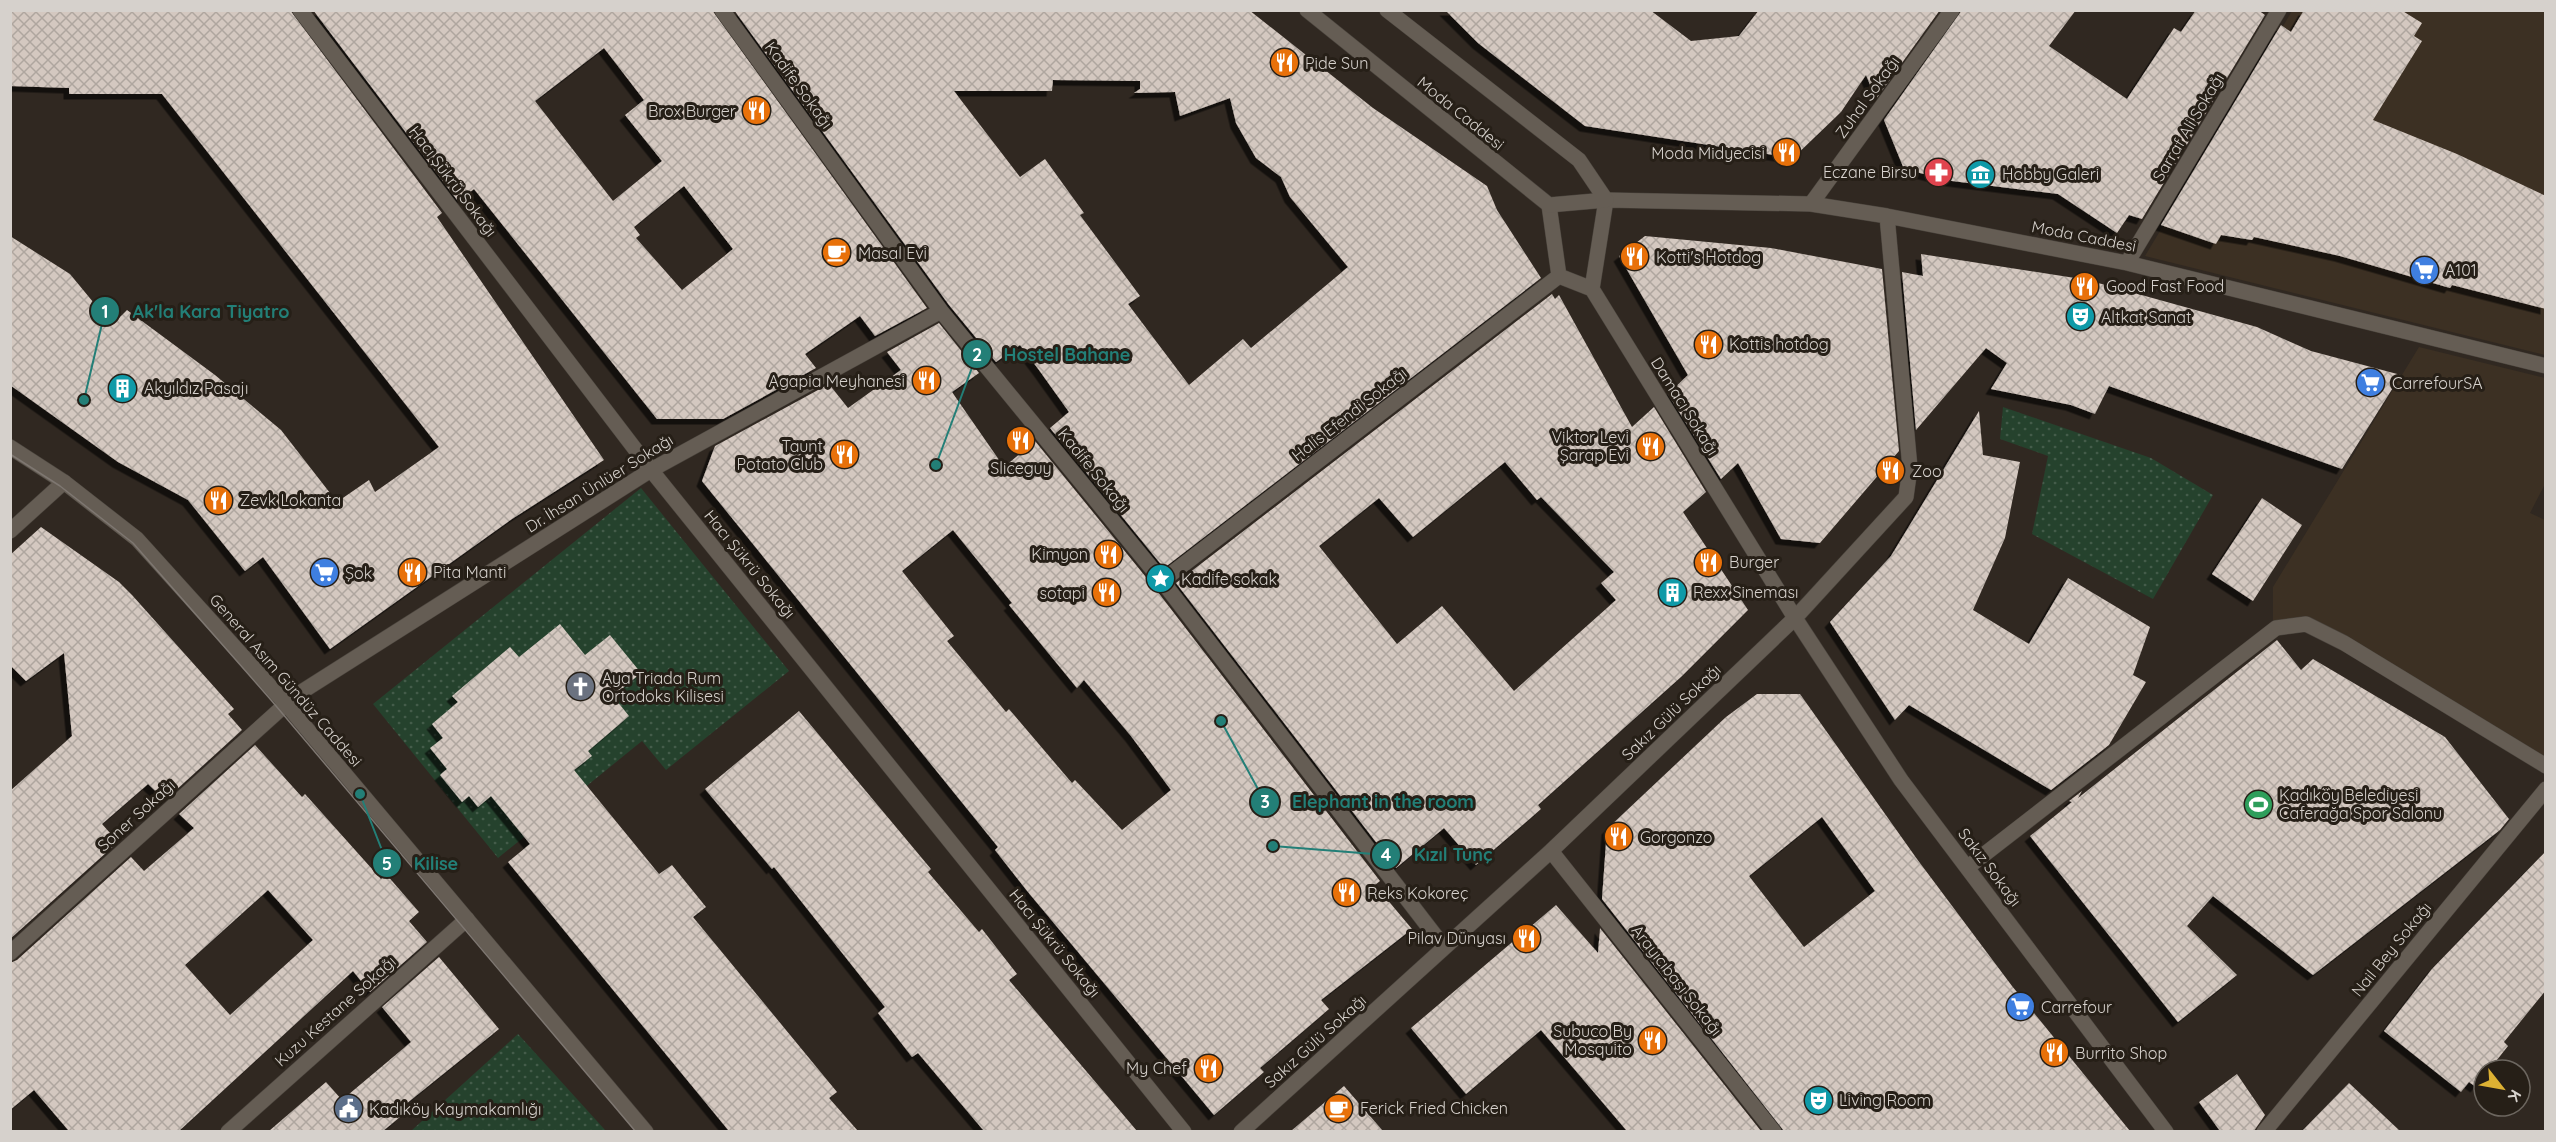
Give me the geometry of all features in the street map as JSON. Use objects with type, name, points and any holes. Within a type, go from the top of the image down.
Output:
[{"type":"street","name":"Hacı Şükrü Sokağı","points":[[300,10],[651,470],[1184,1131]]},
{"type":"street","name":"Kadife Sokağı","points":[[722,10],[941,311],[1162,581],[1444,947]]},
{"type":"street","name":"Moda Caddesi","points":[[1306,10],[1549,206],[1606,200],[1811,204],[1887,216],[2127,263],[2546,366]]},
{"type":"street","points":[[1387,10],[1580,160],[1606,200],[1592,289],[1559,276],[1549,206]]},
{"type":"street","name":"Zuhal Sokağı","points":[[1811,204],[1952,10]]},
{"type":"street","name":"Sarraf Ali Sokağı","points":[[2127,263],[2279,10]]},
{"type":"street","name":"Sakız Gülü Sokağı","points":[[1242,1131],[1551,851],[1796,618],[1906,496],[1910,468],[1887,216]]},
{"type":"street","name":"Halis Efendi Sokağı","points":[[1162,581],[1559,276]]},
{"type":"street","name":"Damacı Sokağı","points":[[1592,289],[1796,618]]},
{"type":"street","name":"Dr. İhsan Ünlüer Sokağı","points":[[286,704],[651,470],[941,311]]},
{"type":"street","name":"General Asım Gündüz Caddesi","points":[[10,447],[64,482],[137,539],[286,704],[646,1131]]},
{"type":"street","points":[[10,531],[64,482]]},
{"type":"street","name":"Sakız Sokağı","points":[[1796,618],[1900,780],[2166,1131]]},
{"type":"street","points":[[1968,867],[2276,628],[2306,624],[2334,638],[2546,766]]},
{"type":"street","name":"Soner Sokağı","points":[[10,953],[286,704]]},
{"type":"street","name":"Nail Bey Sokağı","points":[[2264,1131],[2546,789]]},
{"type":"street","name":"Arayıcıbaşı Sokağı","points":[[1551,851],[1774,1131]]},
{"type":"street","name":"Kuzu Kestane Sokağı","points":[[228,1131],[467,919]]},
{"type":"shaded area","points":[[2292,11],[2545,11],[2545,355],[2145,256]]},
{"type":"shaded area","points":[[2419,347],[2545,378],[2545,484],[2530,513],[2545,520],[2545,766],[2336,639],[2273,623],[2273,587]]},
{"type":"green space","points":[[2003,407],[2151,458],[2213,495],[2153,599],[2032,534],[2048,456],[2000,439]]},
{"type":"green space","name":"Aya Triada Rum Ortodoks Kilisesi","points":[[641,488],[789,671],[666,770],[642,741],[498,858],[373,704]]},
{"type":"green space","points":[[518,1034],[606,1131],[411,1131]]},
{"type":"building","points":[[10,10],[290,10],[442,213],[437,217],[604,460],[512,519],[330,649],[263,557],[245,571],[188,500],[118,462],[10,385],[10,236],[70,274],[112,325],[127,310],[215,375],[281,430],[337,502],[369,480],[375,492],[439,447],[162,94],[69,94],[69,88],[10,86]]},
{"type":"building","points":[[313,10],[712,10],[927,308],[875,336],[860,316],[805,354],[816,368],[723,419],[657,419],[474,189],[458,201]],"holes":[[[604,48],[644,100],[625,115],[662,161],[613,201],[535,101]],[[684,186],[733,249],[682,290],[636,238],[640,235],[634,227]]]},
{"type":"building","points":[[734,10],[1249,10],[1373,108],[1487,186],[1497,210],[1541,278],[1164,568],[1050,428],[1069,412],[1020,345],[996,362],[949,305]],"holes":[[[1053,80],[1140,81],[1140,89],[1134,93],[1175,92],[1180,116],[1230,98],[1236,123],[1256,158],[1281,177],[1290,197],[1348,267],[1251,348],[1243,339],[1189,385],[1128,304],[1140,296],[1080,215],[1084,213],[1045,159],[1020,177],[954,91],[1052,91]]]},
{"type":"building","points":[[1445,10],[1650,10],[1691,41],[1739,36],[1759,10],[1940,10],[1876,99],[1866,75],[1841,112],[1793,158],[1585,126],[1478,43]]},
{"type":"building","points":[[1962,10],[2076,10],[2049,46],[2127,99],[2174,28],[2181,32],[2196,10],[2258,10],[2265,15],[2142,219],[2129,215],[2117,233],[2058,194],[1952,181],[1904,169],[1884,120]]},
{"type":"building","points":[[2304,10],[2401,10],[2422,23],[2414,36],[2422,41],[2373,120],[2457,154],[2546,196],[2546,309],[2452,285],[2450,288],[2340,256],[2254,237],[2252,240],[2221,235],[2216,244],[2161,225],[2281,25],[2291,32]]},
{"type":"building","points":[[1645,236],[1771,248],[1882,269],[1899,451],[1820,543],[1781,539],[1738,463],[1721,479],[1668,394],[1688,375],[1619,256]]},
{"type":"building","points":[[1921,254],[2102,284],[2257,327],[2311,351],[2401,375],[2342,469],[2109,386],[2095,414],[2071,405],[1991,389],[2007,363],[1986,348],[1916,430],[1902,272],[1923,276]]},
{"type":"building","points":[[1552,294],[1555,299],[1559,295],[1632,427],[1654,407],[1706,492],[1683,512],[1748,610],[1682,676],[1538,805],[1541,809],[1476,865],[1444,828],[1396,868],[1176,583]],"holes":[[[1505,462],[1537,500],[1541,497],[1614,572],[1601,583],[1616,600],[1514,691],[1442,606],[1397,644],[1319,546],[1379,498],[1413,537]]]},
{"type":"building","points":[[939,323],[979,373],[952,392],[1004,467],[1035,441],[1154,587],[1380,881],[1375,885],[1412,929],[1321,1000],[1329,1009],[1260,1068],[1264,1072],[1214,1115],[1028,892],[995,850],[998,847],[702,481],[715,446],[829,384],[848,408],[901,370],[887,352]],"holes":[[[953,530],[1012,603],[1009,605],[1077,688],[1084,680],[1131,736],[1171,790],[1122,830],[1075,780],[1072,783],[1009,709],[1006,712],[947,641],[954,636],[902,571]]]},
{"type":"building","points":[[1979,411],[1983,455],[2020,462],[2005,538],[1973,610],[2029,644],[2068,578],[2150,627],[2133,675],[2146,682],[2109,745],[2051,790],[1909,705],[1895,720],[1830,622],[1891,556]]},
{"type":"building","points":[[2262,498],[2302,525],[2253,601],[2212,574]]},
{"type":"building","points":[[41,527],[119,582],[132,595],[234,709],[228,714],[242,730],[165,800],[148,784],[102,824],[118,842],[10,939],[10,791],[72,736],[64,653],[26,681],[10,665],[10,555]]},
{"type":"building","points":[[560,624],[585,655],[610,635],[641,673],[613,696],[629,716],[588,751],[592,756],[574,770],[659,874],[672,865],[706,907],[693,917],[837,1092],[829,1098],[858,1131],[729,1131],[508,862],[530,844],[491,796],[478,807],[469,796],[462,802],[440,775],[447,769],[430,748],[443,738],[432,724],[458,702],[452,696],[510,647],[519,657]]},
{"type":"building","points":[[2277,640],[2301,670],[2313,659],[2445,737],[2509,819],[2500,830],[2313,975],[2213,896],[2187,926],[2237,975],[2178,1022],[2030,836],[2072,802],[2069,801],[2082,791],[2078,798]]},
{"type":"building","points":[[1757,694],[1800,694],[1917,859],[2012,986],[2130,1131],[1784,1131],[1602,899],[1607,829],[1726,717]],"holes":[[[1822,817],[1875,891],[1804,947],[1749,876]]]},
{"type":"building","points":[[799,711],[931,869],[928,872],[979,932],[982,929],[1017,974],[1009,980],[1137,1131],[984,1131],[918,1053],[912,1057],[878,1013],[885,1007],[774,867],[772,869],[705,789]]},
{"type":"building","points":[[255,745],[302,797],[305,794],[381,879],[386,874],[419,912],[409,921],[427,942],[370,992],[353,971],[179,1131],[69,1131],[34,1090],[10,1110],[10,963],[17,960],[131,857],[144,871],[194,828],[179,814]],"holes":[[[268,890],[313,940],[230,1015],[185,965]]]},
{"type":"building","points":[[2546,851],[2546,990],[2504,1042],[2508,1046],[2498,1058],[2472,1058],[2472,1084],[2469,1082],[2461,1092],[2384,1031],[2432,969]]},
{"type":"building","points":[[1556,905],[1598,953],[1600,928],[1761,1131],[1627,1131],[1541,1030],[1466,1094],[1411,1028]]},
{"type":"building","points":[[439,957],[499,1029],[396,1112],[400,1117],[383,1131],[269,1131],[326,1082],[342,1100],[411,1042],[382,1007]]},
{"type":"building","points":[[2237,1074],[2265,1115],[2254,1131],[2220,1131],[2199,1102]]},
{"type":"building","points":[[2349,1083],[2400,1131],[2302,1131]]},
{"type":"building","name":"Ferick Fried Chicken","points":[[1344,1086],[1383,1131],[1291,1131]]},
{"type":"tram line","points":[[10,454],[60,486],[133,543],[271,700],[636,1132]]},
{"type":"place","name":"Pide Sun","points":[[1284,63]]},
{"type":"place","name":"Brox Burger","points":[[757,111]]},
{"type":"place","name":"Moda Midyecisi","points":[[1786,153]]},
{"type":"place","name":"Eczane Birsu","points":[[1938,172]]},
{"type":"place","name":"Hobby Galeri","points":[[1981,174]]},
{"type":"place","name":"Masal Evi","points":[[837,253]]},
{"type":"place","name":"Kotti's Hotdog","points":[[1635,257]]},
{"type":"place","name":"A101","points":[[2424,270]]},
{"type":"place","name":"Good Fast Food","points":[[2085,286]]},
{"type":"place","name":"Altkat Sanat","points":[[2080,317]]},
{"type":"place","name":"Kottis hotdog","points":[[1708,344]]},
{"type":"place","name":"Agapia Meyhanesi","points":[[926,381]]},
{"type":"place","name":"CarrefourSA","points":[[2371,383]]},
{"type":"place","name":"Akyıldız Pasajı","points":[[123,388]]},
{"type":"place","name":"Ak'la Kara Tiyatro","points":[[84,400]]},
{"type":"place","name":"Sliceguy","points":[[1021,440]]},
{"type":"place","name":"Viktor Levi Şarap Evi","points":[[1650,446]]},
{"type":"place","name":"Taunt Potato Club","points":[[844,455]]},
{"type":"place","name":"Hostel Bahane","points":[[936,465]]},
{"type":"place","name":"Zoo","points":[[1891,471]]},
{"type":"place","name":"Zevk Lokanta","points":[[219,500]]},
{"type":"place","name":"Kimyon","points":[[1109,554]]},
{"type":"place","name":"Burger","points":[[1708,562]]},
{"type":"place","name":"Pita Manti","points":[[412,572]]},
{"type":"place","name":"Şok","points":[[324,573]]},
{"type":"place","name":"Kadife sokak","points":[[1160,579]]},
{"type":"place","name":"Rexx Sineması","points":[[1672,592]]},
{"type":"place","name":"sotapi","points":[[1106,593]]},
{"type":"place","name":"Aya Triada Rum Ortodoks Kilisesi","points":[[581,687]]},
{"type":"place","name":"Elephant in the room","points":[[1221,721]]},
{"type":"place","name":"Kilise","points":[[360,794]]},
{"type":"place","name":"Kadıköy Belediyesi Caferağa Spor Salonu","points":[[2258,804]]},
{"type":"place","name":"Gorgonzo","points":[[1619,837]]},
{"type":"place","name":"Kızıl Tunç","points":[[1273,846]]},
{"type":"place","name":"Reks Kokoreç","points":[[1346,893]]},
{"type":"place","name":"Pilav Dünyası","points":[[1527,938]]},
{"type":"place","name":"Carrefour","points":[[2020,1007]]},
{"type":"place","name":"Subuco By Mosquito","points":[[1653,1040]]},
{"type":"place","name":"Burrito Shop","points":[[2054,1053]]},
{"type":"place","name":"My Chef","points":[[1208,1068]]},
{"type":"place","name":"Living Room","points":[[1818,1100]]},
{"type":"place","name":"Ferick Fried Chicken","points":[[1339,1108]]},
{"type":"place","name":"Kadıköy Kaymakamlığı","points":[[348,1109]]}]
